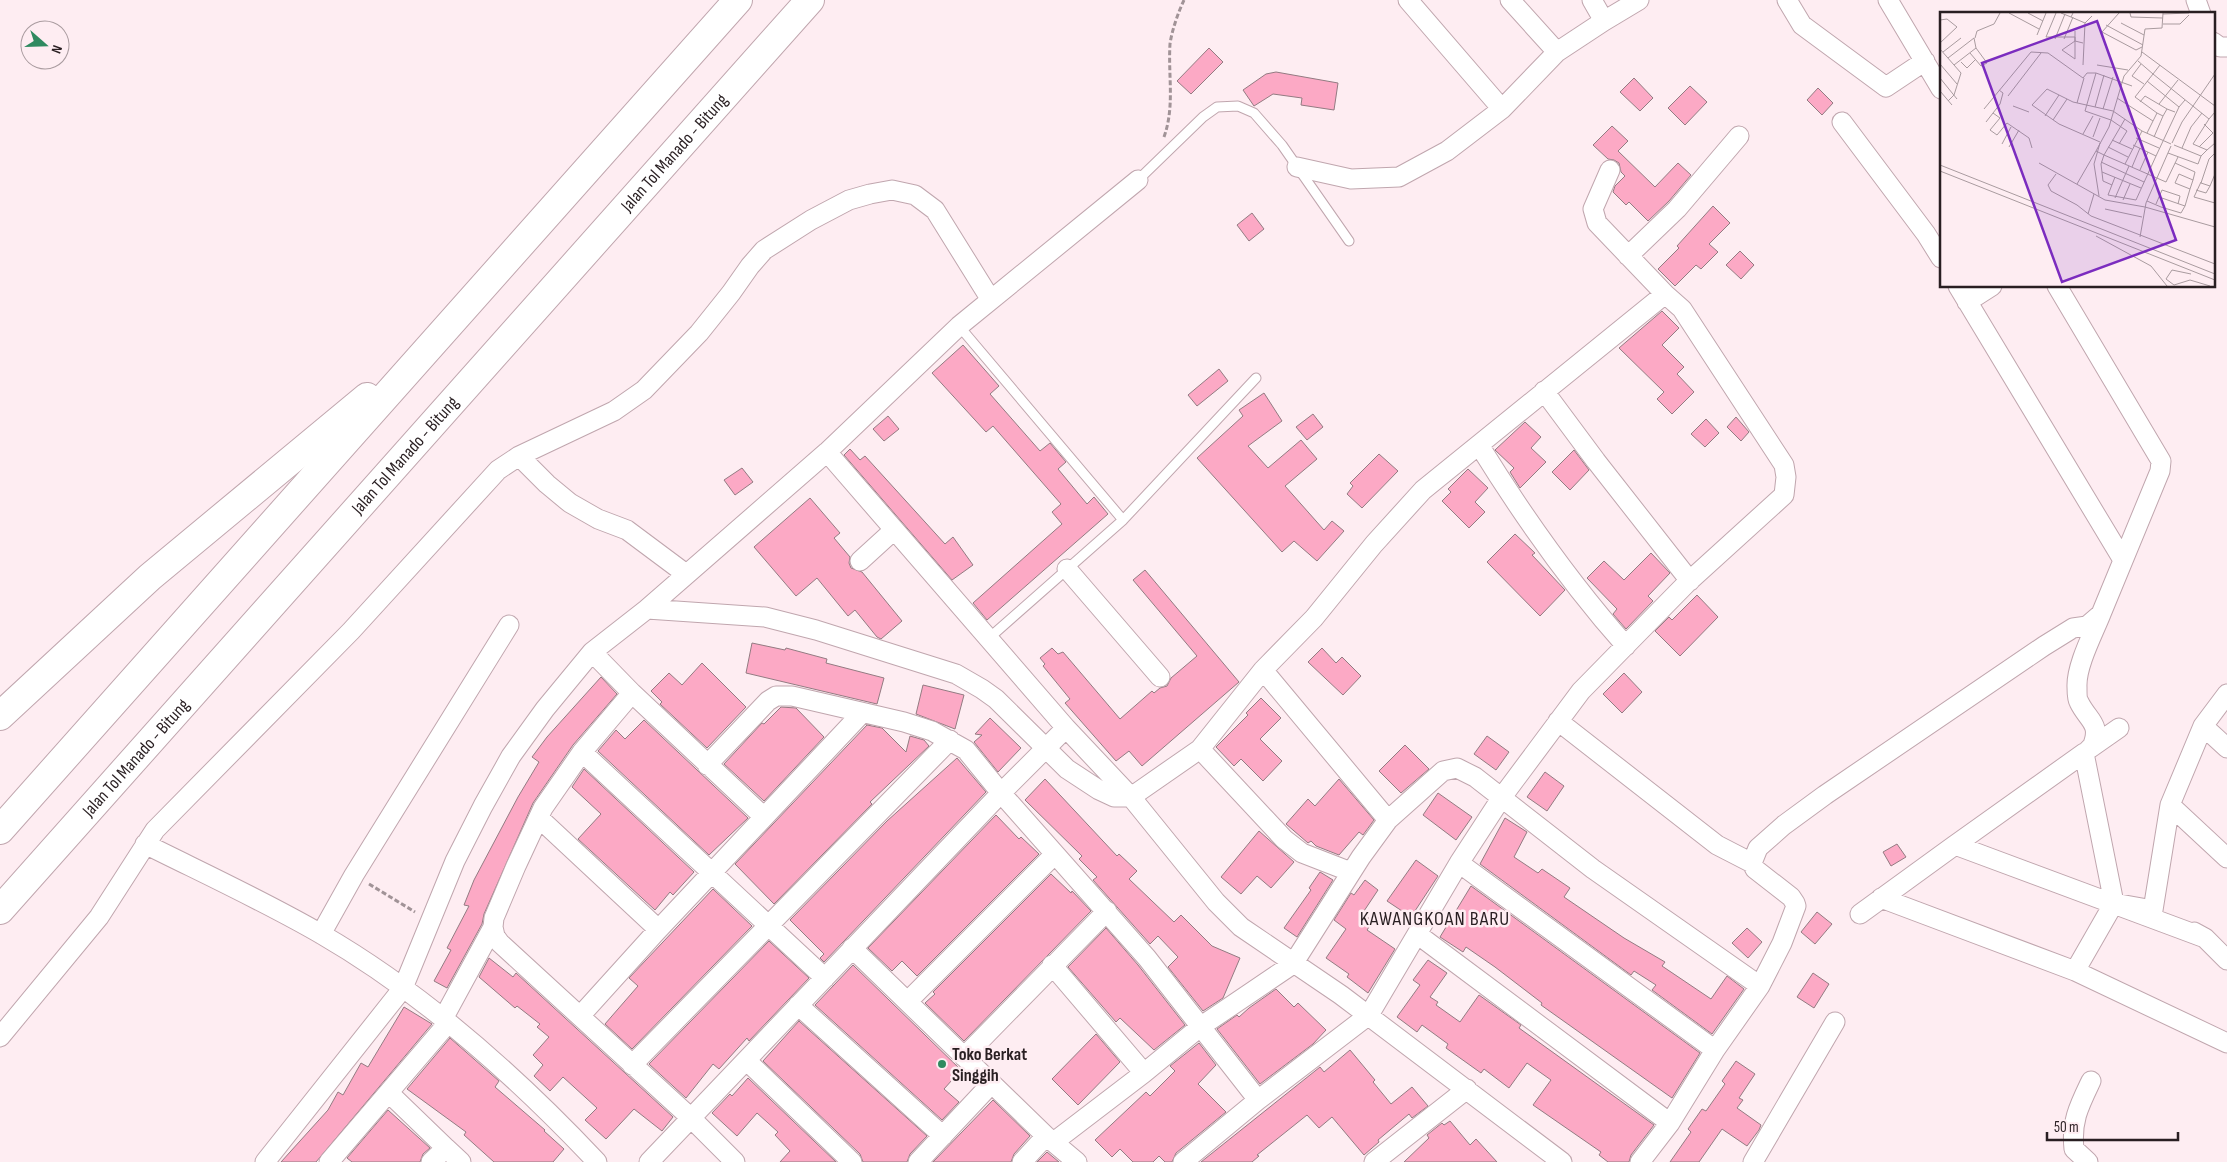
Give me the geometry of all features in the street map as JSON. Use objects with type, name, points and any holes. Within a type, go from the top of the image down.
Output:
[{"type":"highway","points":[[0,830],[738,0]]},
{"type":"highway","name":"Jalan Tol Manado - Bitung","points":[[0,910],[810,0]]},
{"type":"highway","points":[[0,716],[150,577],[435,342]]},
{"type":"street","points":[[1408,0],[1502,109]]},
{"type":"street","points":[[1510,0],[1557,52]]},
{"type":"street","points":[[1592,0],[1604,21]]},
{"type":"street","points":[[1297,167],[1351,179],[1399,177],[1447,151],[1502,109],[1557,52],[1639,0]]},
{"type":"street","points":[[1787,0],[1802,24],[1886,87],[1925,61]]},
{"type":"street","points":[[1888,0],[1940,87]]},
{"type":"street","points":[[2196,0],[2200,12]]},
{"type":"street","points":[[2214,43],[2220,47],[2227,47]]},
{"type":"street","points":[[1842,122],[1926,234],[1940,256]]},
{"type":"street","points":[[1628,256],[1677,210],[1739,136]]},
{"type":"street","points":[[1183,1162],[1258,1100],[1369,1015],[1459,863],[1502,797],[1581,691],[1690,581],[1784,495],[1786,477],[1784,465],[1689,317],[1597,223],[1593,209],[1610,170]]},
{"type":"street","points":[[265,1162],[403,988],[456,861],[483,806],[512,756],[544,709],[592,652],[647,608],[827,452],[959,326],[1138,180]]},
{"type":"street","points":[[0,1037],[99,917],[155,830],[350,631],[498,470],[520,456],[614,411],[644,390],[699,333],[764,250],[811,220],[849,200],[892,190],[915,195],[935,210],[991,300]]},
{"type":"street","points":[[1984,288],[1962,294],[2123,560]]},
{"type":"street","points":[[2058,288],[2161,461],[2160,471],[2081,666],[2077,684],[2078,702],[2094,724],[2096,736],[2088,750],[2114,903],[2075,971]]},
{"type":"street","points":[[647,608],[765,617],[816,630],[956,674],[996,699],[1067,769],[1099,790],[1114,796],[1131,797],[1200,749],[1264,670],[1314,618],[1374,544],[1423,490],[1665,294]]},
{"type":"street","points":[[1544,391],[1690,581]]},
{"type":"street","points":[[1479,445],[1512,499],[1548,551],[1585,600],[1626,646]]},
{"type":"street","points":[[827,452],[1066,728],[1131,797],[1216,902],[1241,927],[1369,1015],[1562,1162]]},
{"type":"street","points":[[520,456],[546,484],[570,503],[598,518],[627,530],[686,574]]},
{"type":"street","points":[[860,561],[894,530]]},
{"type":"street","points":[[1067,569],[1160,677]]},
{"type":"street","points":[[1752,863],[1758,848],[1784,824],[2044,646],[2073,628],[2087,626],[2101,614]]},
{"type":"street","points":[[321,934],[354,875],[509,625]]},
{"type":"street","points":[[592,652],[707,765],[764,817]]},
{"type":"street","points":[[1264,670],[1388,820]]},
{"type":"street","points":[[329,1162],[353,1132],[389,1093],[446,1021],[493,927],[498,906],[539,818],[564,776],[632,693]]},
{"type":"street","points":[[2154,910],[2170,806],[2203,726],[2227,694]]},
{"type":"street","points":[[707,765],[768,701],[776,696],[792,696],[904,722],[950,740],[966,750],[1001,794],[1147,958],[1258,1100]]},
{"type":"street","points":[[580,1016],[862,713]]},
{"type":"street","points":[[1558,721],[1717,845],[1752,863],[1755,869],[1791,897],[1796,906],[1782,943],[1760,986],[1715,1050],[1670,1123],[1640,1162]]},
{"type":"street","points":[[2203,726],[2227,748]]},
{"type":"street","points":[[649,1162],[747,1061],[852,948],[1066,728]]},
{"type":"street","points":[[1860,914],[2119,728]]},
{"type":"street","points":[[632,1065],[950,740]]},
{"type":"street","points":[[1200,749],[1284,839],[1302,853],[1351,872]]},
{"type":"street","points":[[582,752],[825,978]]},
{"type":"street","points":[[1022,1162],[1051,1138],[1144,1073],[1200,1027],[1293,964],[1351,872],[1388,820],[1442,771],[1457,768],[1475,777],[1593,869],[1760,986]]},
{"type":"street","points":[[2170,806],[2227,858]]},
{"type":"street","points":[[539,818],[658,930]]},
{"type":"street","points":[[145,844],[321,934],[403,988],[446,1021],[545,1110],[597,1162]]},
{"type":"street","points":[[1955,845],[2205,938]]},
{"type":"street","points":[[908,1001],[1055,854]]},
{"type":"street","points":[[1459,863],[1715,1050]]},
{"type":"street","points":[[1881,898],[2075,971],[2227,1043]]},
{"type":"street","points":[[2114,903],[2154,910],[2205,938],[2227,960]]},
{"type":"street","points":[[964,1057],[1106,911]]},
{"type":"street","points":[[493,927],[495,936],[500,943],[690,1118],[735,1162]]},
{"type":"street","points":[[1417,934],[1670,1123]]},
{"type":"street","points":[[852,948],[964,1057],[1077,1162]]},
{"type":"street","points":[[1052,966],[1144,1073]]},
{"type":"street","points":[[798,1005],[943,1136]]},
{"type":"street","points":[[1753,1162],[1835,1022]]},
{"type":"street","points":[[747,1061],[852,1162]]},
{"type":"street","points":[[2088,1162],[2074,1149],[2072,1131],[2076,1113],[2090,1081]]},
{"type":"street","points":[[918,1162],[992,1083]]},
{"type":"street","points":[[1374,1162],[1467,1090]]},
{"type":"street","points":[[389,1093],[461,1162]]},
{"type":"street","points":[[431,1162],[446,1148]]},
{"type":"lane","points":[[1138,180],[1203,117],[1217,107],[1238,106],[1254,113],[1297,167],[1349,241]]},
{"type":"lane","points":[[959,326],[1123,520]]},
{"type":"lane","points":[[988,639],[1123,520],[1256,378]]},
{"type":"path","points":[[1161,143],[1169,123],[1171,88],[1170,43],[1184,0]]},
{"type":"path","points":[[354,875],[431,921]]},
{"type":"building","points":[[1209,48],[1223,62],[1191,94],[1177,81]]},
{"type":"building","points":[[1276,72],[1338,83],[1334,110],[1301,105],[1302,98],[1273,94],[1254,106],[1243,90],[1266,74]]},
{"type":"building","points":[[1634,78],[1653,98],[1640,111],[1620,92]]},
{"type":"building","points":[[1690,86],[1707,102],[1685,125],[1668,108]]},
{"type":"building","points":[[1818,88],[1833,103],[1822,115],[1807,100]]},
{"type":"building","points":[[1612,126],[1628,141],[1618,151],[1655,187],[1678,163],[1691,175],[1669,201],[1648,221],[1629,202],[1626,205],[1613,192],[1615,186],[1625,176],[1621,172],[1619,163],[1608,159],[1593,145]]},
{"type":"building","points":[[1713,206],[1730,223],[1709,244],[1718,252],[1701,269],[1696,265],[1675,286],[1658,269],[1679,248],[1677,246]]},
{"type":"building","points":[[1252,213],[1264,229],[1249,241],[1237,225]]},
{"type":"building","points":[[1740,251],[1754,265],[1741,279],[1726,265]]},
{"type":"building","points":[[1662,311],[1679,328],[1662,345],[1684,367],[1677,374],[1694,392],[1672,414],[1657,399],[1664,392],[1619,348]]},
{"type":"building","points":[[963,345],[999,386],[990,394],[1040,451],[1050,443],[1066,462],[1058,469],[1087,504],[1094,497],[1108,514],[987,620],[973,603],[1062,524],[1052,512],[1061,504],[993,426],[986,432],[932,373]]},
{"type":"building","points":[[1219,369],[1228,381],[1197,406],[1188,395]]},
{"type":"building","points":[[1264,393],[1282,421],[1248,446],[1268,468],[1301,440],[1317,459],[1285,486],[1324,530],[1332,521],[1344,531],[1317,561],[1294,541],[1282,552],[1197,458],[1243,416],[1239,410]]},
{"type":"building","points":[[1313,414],[1323,427],[1307,440],[1296,427]]},
{"type":"building","points":[[888,416],[899,429],[884,441],[873,429]]},
{"type":"building","points":[[1736,417],[1749,432],[1741,441],[1727,427]]},
{"type":"building","points":[[1706,419],[1719,433],[1705,447],[1691,434]]},
{"type":"building","points":[[1525,422],[1541,437],[1531,448],[1546,462],[1520,488],[1510,472],[1514,468],[1495,450]]},
{"type":"building","points":[[850,449],[860,460],[865,456],[945,544],[953,537],[973,565],[952,580],[844,455]]},
{"type":"building","points":[[1574,450],[1589,470],[1570,490],[1552,472]]},
{"type":"building","points":[[1379,454],[1398,471],[1362,508],[1347,494],[1353,486],[1350,483]]},
{"type":"building","points":[[742,468],[753,482],[735,495],[724,480]]},
{"type":"building","points":[[1468,469],[1488,488],[1475,502],[1485,512],[1469,528],[1442,501],[1451,492],[1448,489]]},
{"type":"building","points":[[810,498],[840,533],[834,538],[850,557],[849,563],[851,568],[862,572],[902,621],[881,639],[877,637],[855,610],[848,616],[817,578],[796,596],[754,547]]},
{"type":"building","points":[[1515,534],[1535,553],[1532,555],[1565,590],[1540,616],[1487,562]]},
{"type":"building","points":[[1651,553],[1670,573],[1648,596],[1653,601],[1626,629],[1613,614],[1617,609],[1587,578],[1604,561],[1624,580]]},
{"type":"building","points":[[1145,570],[1239,682],[1142,766],[1129,751],[1116,761],[1065,703],[1070,699],[1043,666],[1045,664],[1040,658],[1052,648],[1058,654],[1063,652],[1120,719],[1152,691],[1154,693],[1160,688],[1167,686],[1171,678],[1197,656],[1133,580]]},
{"type":"building","points":[[1697,595],[1718,617],[1680,656],[1655,631],[1669,617],[1672,620]]},
{"type":"building","points":[[752,643],[785,650],[786,648],[827,659],[826,663],[884,678],[877,704],[746,673]]},
{"type":"building","points":[[1322,648],[1336,663],[1342,657],[1361,676],[1343,695],[1308,662]]},
{"type":"building","points":[[702,663],[746,707],[707,748],[660,704],[662,702],[651,691],[669,673],[682,685]]},
{"type":"building","points":[[1624,673],[1642,692],[1622,713],[1603,694]]},
{"type":"building","points":[[601,677],[617,694],[573,745],[533,803],[484,914],[482,924],[447,988],[434,981],[451,950],[447,948],[469,906],[464,905],[474,880],[518,797],[539,762],[532,757],[547,737]]},
{"type":"building","points":[[923,685],[964,695],[955,729],[916,714]]},
{"type":"building","points":[[1261,698],[1281,718],[1260,739],[1282,761],[1263,781],[1241,759],[1234,766],[1216,747],[1248,715],[1246,713]]},
{"type":"building","points":[[781,707],[796,708],[824,737],[764,801],[724,764],[762,723],[764,724]]},
{"type":"building","points":[[990,718],[1021,748],[998,772],[974,742],[982,735],[975,734]]},
{"type":"building","points":[[644,720],[748,818],[709,855],[598,751],[616,730],[625,739]]},
{"type":"building","points":[[867,725],[882,728],[906,752],[910,736],[924,740],[929,746],[870,802],[872,804],[774,904],[735,864]]},
{"type":"building","points":[[1487,736],[1509,752],[1496,770],[1474,754]]},
{"type":"building","points":[[1405,745],[1429,769],[1401,793],[1379,771]]},
{"type":"building","points":[[957,758],[986,792],[824,962],[820,958],[824,954],[790,920],[887,821]]},
{"type":"building","points":[[584,769],[694,872],[673,895],[670,892],[655,910],[578,839],[601,814],[572,787]]},
{"type":"building","points":[[1545,772],[1564,786],[1547,811],[1527,797]]},
{"type":"building","points":[[1045,779],[1117,856],[1119,854],[1137,871],[1129,879],[1174,922],[1181,915],[1212,946],[1240,958],[1223,998],[1203,1011],[1168,967],[1178,957],[1158,936],[1150,944],[1093,880],[1097,877],[1079,859],[1082,856],[1025,800]]},
{"type":"building","points":[[1339,779],[1374,820],[1363,835],[1359,832],[1339,855],[1316,846],[1311,841],[1308,843],[1286,824],[1308,799],[1315,806]]},
{"type":"building","points":[[1438,793],[1472,817],[1456,840],[1423,815]]},
{"type":"building","points":[[996,815],[1019,839],[1021,837],[1039,854],[917,976],[902,961],[892,971],[868,948]]},
{"type":"building","points":[[1505,818],[1527,832],[1514,857],[1538,873],[1542,869],[1570,888],[1564,897],[1624,938],[1665,962],[1662,966],[1711,999],[1727,976],[1744,989],[1712,1034],[1652,990],[1656,985],[1634,971],[1631,975],[1480,864]]},
{"type":"building","points":[[1259,831],[1294,862],[1271,888],[1257,876],[1241,894],[1221,877]]},
{"type":"building","points":[[1897,844],[1906,857],[1891,866],[1883,852]]},
{"type":"building","points":[[1416,860],[1438,876],[1411,917],[1387,901]]},
{"type":"building","points":[[1320,872],[1333,880],[1297,937],[1284,928],[1311,890],[1309,888]]},
{"type":"building","points":[[1051,874],[1071,893],[1072,891],[1091,911],[964,1041],[925,1003],[935,994],[933,992]]},
{"type":"building","points":[[1365,880],[1378,890],[1362,914],[1373,921],[1367,930],[1395,949],[1368,993],[1347,977],[1349,974],[1326,958],[1346,929],[1334,920],[1351,893],[1354,895]]},
{"type":"building","points":[[1471,886],[1700,1053],[1672,1098],[1541,1005],[1542,1003],[1495,967],[1466,947],[1463,952],[1440,937]]},
{"type":"building","points":[[713,889],[752,926],[632,1049],[605,1024],[638,986],[629,978]]},
{"type":"building","points":[[1817,912],[1832,924],[1815,944],[1801,932]]},
{"type":"building","points":[[1106,928],[1185,1025],[1154,1050],[1120,1018],[1116,1022],[1068,967]]},
{"type":"building","points":[[1747,928],[1762,942],[1748,958],[1732,943]]},
{"type":"building","points":[[769,941],[809,978],[749,1041],[747,1038],[719,1069],[713,1064],[686,1098],[649,1064]]},
{"type":"building","points":[[489,958],[513,977],[516,973],[673,1117],[662,1131],[634,1109],[606,1139],[585,1120],[597,1108],[563,1077],[550,1091],[534,1076],[543,1065],[533,1055],[549,1037],[537,1027],[540,1024],[517,1006],[515,1008],[479,977]]},
{"type":"building","points":[[1428,960],[1447,973],[1430,997],[1438,1002],[1436,1005],[1460,1022],[1479,995],[1521,1025],[1519,1028],[1654,1125],[1631,1155],[1629,1162],[1608,1162],[1599,1155],[1601,1152],[1533,1105],[1551,1080],[1527,1063],[1509,1088],[1484,1069],[1481,1073],[1446,1048],[1448,1044],[1422,1025],[1417,1032],[1397,1017],[1420,985],[1413,980]]},
{"type":"building","points":[[853,965],[961,1070],[944,1089],[959,1102],[942,1120],[815,1005]]},
{"type":"building","points":[[1813,973],[1829,984],[1814,1008],[1797,997]]},
{"type":"building","points":[[1276,989],[1294,1007],[1298,1003],[1326,1030],[1313,1044],[1260,1084],[1217,1029],[1237,1015],[1239,1017]]},
{"type":"building","points":[[404,1007],[432,1024],[316,1162],[281,1162],[328,1110],[338,1092],[343,1095],[361,1063],[368,1067]]},
{"type":"building","points":[[799,1021],[927,1136],[910,1154],[907,1162],[863,1162],[860,1154],[763,1061]]},
{"type":"building","points":[[1096,1034],[1120,1062],[1078,1105],[1052,1079]]},
{"type":"building","points":[[450,1038],[499,1081],[495,1087],[564,1149],[553,1162],[494,1162],[464,1135],[466,1132],[407,1089]]},
{"type":"building","points":[[1199,1043],[1216,1065],[1198,1084],[1226,1112],[1176,1153],[1172,1162],[1165,1162],[1159,1156],[1153,1162],[1133,1162],[1120,1149],[1112,1157],[1095,1140],[1146,1092],[1150,1096],[1175,1071],[1170,1066]]},
{"type":"building","points":[[1350,1050],[1375,1080],[1373,1082],[1391,1104],[1412,1087],[1428,1106],[1412,1118],[1409,1114],[1378,1140],[1379,1142],[1364,1155],[1332,1117],[1319,1128],[1307,1115],[1257,1155],[1259,1156],[1252,1162],[1201,1162],[1320,1067],[1324,1072]]},
{"type":"building","points":[[1736,1061],[1755,1074],[1739,1098],[1743,1100],[1737,1108],[1761,1125],[1759,1130],[1747,1146],[1722,1129],[1699,1162],[1670,1162],[1691,1132],[1688,1129],[1702,1109],[1706,1111],[1725,1084],[1722,1081]]},
{"type":"building","points":[[748,1078],[836,1162],[780,1162],[790,1151],[775,1135],[778,1132],[757,1113],[737,1136],[712,1113],[730,1094],[732,1096]]},
{"type":"building","points":[[993,1100],[1030,1136],[1014,1154],[1011,1162],[933,1162]]},
{"type":"building","points":[[388,1110],[430,1148],[423,1154],[420,1162],[352,1162],[347,1158]]},
{"type":"building","points":[[1450,1121],[1470,1145],[1476,1139],[1497,1162],[1404,1162],[1429,1138],[1427,1135],[1442,1123],[1444,1125]]},
{"type":"building","points":[[1047,1152],[1059,1162],[1037,1162]]},
{"type":"place","name":"Toko Berkat Singgih","points":[[942,1064]]},
{"type":"district","name":"KAWANGKOAN BARU","points":[[1435,918]]}]
